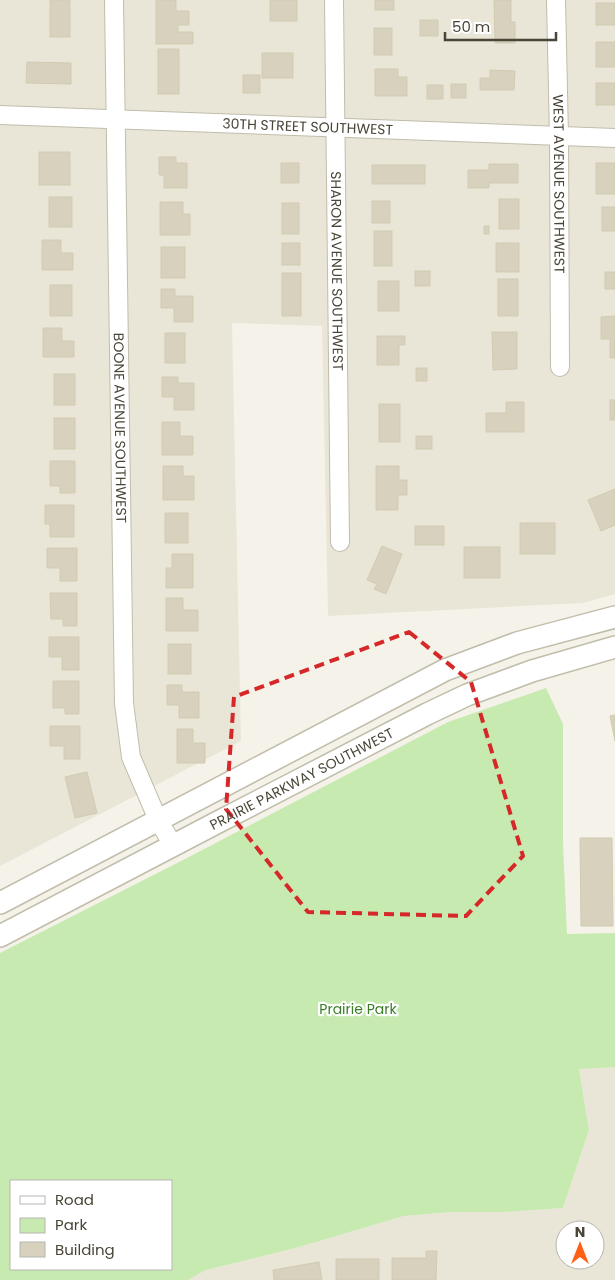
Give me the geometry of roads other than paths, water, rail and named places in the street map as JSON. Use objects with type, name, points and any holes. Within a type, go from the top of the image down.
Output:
[{"type":"street","name":"BOONE AVENUE SOUTHWEST","points":[[114,0],[124,703],[131,757],[158,820],[173,845]]},
{"type":"street","name":"SHARON AVENUE SOUTHWEST","points":[[334,0],[340,542]]},
{"type":"street","name":"WEST AVENUE SOUTHWEST","points":[[556,0],[559,137],[560,367]]},
{"type":"street","name":"30TH STREET SOUTHWEST","points":[[0,115],[615,138]]},
{"type":"street","name":"PRAIRIE PARKWAY SOUTHWEST","points":[[0,902],[445,670],[517,643],[615,617]]},
{"type":"street","name":"PRAIRIE PARKWAY SOUTHWEST","points":[[0,936],[418,718],[467,695],[532,671],[615,648]]},
{"type":"park label","name":"Prairie Park","points":[[358,1009]]}]
